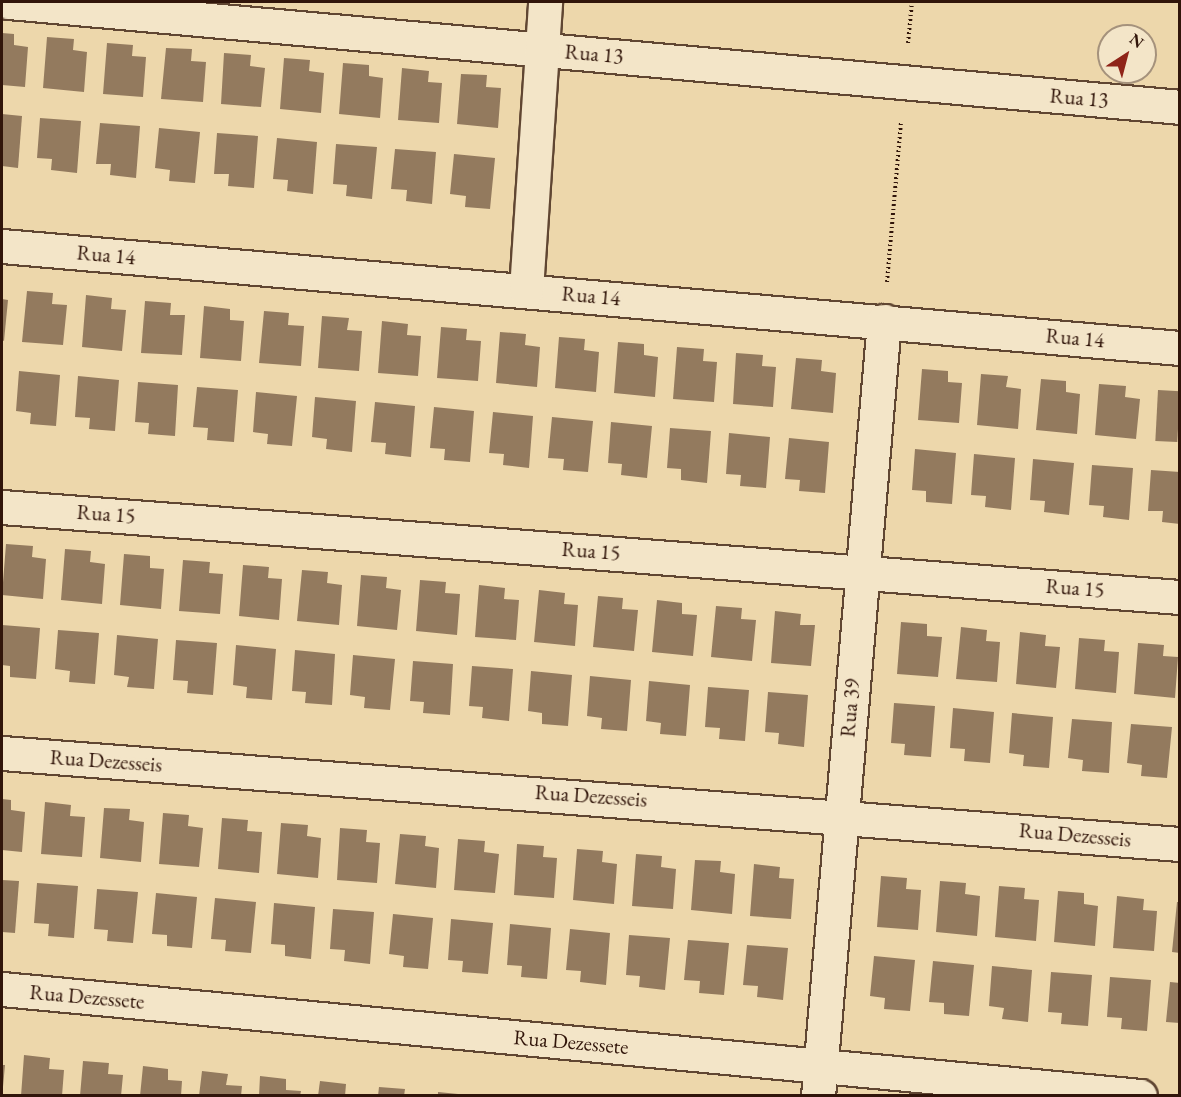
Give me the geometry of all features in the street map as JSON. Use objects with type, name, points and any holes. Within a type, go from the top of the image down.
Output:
[{"type":"street","name":"Rua 13","points":[[9,2],[1179,107]]},
{"type":"street","points":[[526,290],[544,50],[545,2]]},
{"type":"street","name":"Rua 14","points":[[2,246],[1179,348]]},
{"type":"street","name":"Rua 39","points":[[819,1081],[884,321]]},
{"type":"street","name":"Rua 15","points":[[2,507],[1179,597]]},
{"type":"street","name":"Rua Dezesseis","points":[[2,753],[841,815],[1179,844]]},
{"type":"street","name":"Rua Dezessete","points":[[2,989],[819,1081],[1140,1095]]},
{"type":"path","points":[[884,321],[912,2]]},
{"type":"building","points":[[2,33],[14,34],[14,45],[28,47],[25,87],[2,85]]},
{"type":"building","points":[[47,37],[74,39],[73,50],[87,52],[84,92],[43,88]]},
{"type":"building","points":[[107,43],[133,45],[132,56],[146,57],[143,97],[103,94]]},
{"type":"building","points":[[166,48],[192,49],[191,61],[206,62],[203,102],[161,99]]},
{"type":"building","points":[[224,53],[251,55],[250,66],[265,68],[261,107],[221,104]]},
{"type":"building","points":[[284,58],[310,60],[309,71],[324,73],[321,113],[280,109]]},
{"type":"building","points":[[343,63],[369,65],[369,76],[383,78],[380,118],[339,114]]},
{"type":"building","points":[[402,68],[429,71],[428,82],[442,83],[439,123],[398,120]]},
{"type":"building","points":[[461,74],[487,75],[486,87],[501,88],[498,128],[457,124]]},
{"type":"building","points":[[2,114],[22,116],[18,168],[2,166]]},
{"type":"building","points":[[40,118],[81,121],[77,173],[51,170],[52,159],[37,158]]},
{"type":"building","points":[[100,123],[140,126],[136,178],[110,175],[111,164],[96,164]]},
{"type":"building","points":[[159,128],[200,132],[195,183],[169,181],[170,170],[155,168]]},
{"type":"building","points":[[217,133],[258,136],[254,188],[228,186],[229,174],[214,174]]},
{"type":"building","points":[[277,138],[317,142],[313,194],[287,191],[288,180],[273,179]]},
{"type":"building","points":[[336,144],[377,147],[372,199],[346,196],[347,185],[333,184]]},
{"type":"building","points":[[395,149],[436,152],[432,204],[406,201],[407,190],[391,189]]},
{"type":"building","points":[[454,154],[495,158],[490,209],[465,207],[466,196],[450,194]]},
{"type":"building","points":[[27,291],[53,293],[52,304],[67,305],[63,345],[22,342]]},
{"type":"building","points":[[86,295],[112,298],[111,309],[126,310],[122,351],[82,347]]},
{"type":"building","points":[[2,299],[8,300],[4,341],[2,340]]},
{"type":"building","points":[[145,301],[171,303],[170,315],[185,315],[182,355],[141,353]]},
{"type":"building","points":[[204,306],[230,309],[230,320],[244,321],[241,361],[200,358]]},
{"type":"building","points":[[264,311],[289,313],[288,325],[304,326],[301,366],[259,363]]},
{"type":"building","points":[[322,316],[349,318],[347,330],[362,331],[359,371],[318,368]]},
{"type":"building","points":[[382,321],[408,324],[407,335],[421,336],[418,376],[378,373]]},
{"type":"building","points":[[441,327],[467,329],[466,340],[481,341],[478,381],[437,378]]},
{"type":"building","points":[[500,332],[526,334],[525,345],[540,347],[537,387],[496,383]]},
{"type":"building","points":[[559,337],[585,339],[584,350],[599,352],[596,392],[555,388]]},
{"type":"building","points":[[618,342],[644,344],[644,355],[658,357],[655,397],[614,393]]},
{"type":"building","points":[[677,347],[704,349],[703,361],[717,362],[714,402],[673,399]]},
{"type":"building","points":[[736,353],[763,355],[762,366],[776,367],[773,407],[733,404]]},
{"type":"building","points":[[796,358],[822,360],[821,371],[836,373],[833,413],[791,409]]},
{"type":"building","points":[[922,369],[948,371],[948,382],[962,383],[959,423],[918,420]]},
{"type":"building","points":[[19,371],[60,375],[56,426],[30,424],[31,413],[16,411]]},
{"type":"building","points":[[981,374],[1008,376],[1006,387],[1021,389],[1018,429],[977,425]]},
{"type":"building","points":[[78,376],[119,380],[115,431],[89,429],[90,418],[75,417]]},
{"type":"building","points":[[1041,379],[1066,381],[1066,392],[1080,394],[1077,434],[1036,430]]},
{"type":"building","points":[[138,382],[178,385],[175,436],[148,434],[149,423],[135,422]]},
{"type":"building","points":[[1099,384],[1126,386],[1125,397],[1140,399],[1136,439],[1095,435]]},
{"type":"building","points":[[197,387],[238,390],[234,442],[207,440],[208,428],[193,427]]},
{"type":"building","points":[[1158,390],[1180,391],[1177,442],[1155,441]]},
{"type":"building","points":[[256,392],[297,396],[292,446],[267,444],[268,434],[253,432]]},
{"type":"building","points":[[315,397],[356,401],[352,452],[326,449],[327,439],[312,437]]},
{"type":"building","points":[[375,402],[415,406],[411,457],[385,454],[386,443],[371,442]]},
{"type":"building","points":[[434,407],[474,411],[470,462],[444,460],[445,449],[430,448]]},
{"type":"building","points":[[493,412],[533,416],[529,468],[503,465],[504,454],[489,453]]},
{"type":"building","points":[[552,417],[593,421],[588,472],[563,470],[564,459],[548,458]]},
{"type":"building","points":[[611,422],[652,426],[647,478],[621,475],[622,464],[608,463]]},
{"type":"building","points":[[670,428],[711,431],[707,483],[681,480],[681,469],[667,468]]},
{"type":"building","points":[[729,433],[770,437],[766,488],[740,486],[741,475],[726,474]]},
{"type":"building","points":[[789,438],[829,442],[825,493],[799,491],[800,480],[785,479]]},
{"type":"building","points":[[915,449],[956,453],[952,504],[926,502],[926,491],[912,490]]},
{"type":"building","points":[[974,454],[1015,458],[1011,510],[985,507],[986,496],[971,495]]},
{"type":"building","points":[[1033,459],[1074,463],[1069,515],[1044,512],[1045,501],[1030,500]]},
{"type":"building","points":[[1092,465],[1133,468],[1129,520],[1103,517],[1104,506],[1089,505]]},
{"type":"building","points":[[1151,470],[1180,472],[1180,524],[1162,522],[1163,511],[1148,511]]},
{"type":"building","points":[[6,544],[33,546],[32,557],[46,559],[43,599],[2,595]]},
{"type":"building","points":[[65,549],[91,551],[90,562],[105,564],[102,604],[61,600]]},
{"type":"building","points":[[124,554],[150,556],[150,568],[164,569],[161,609],[120,605]]},
{"type":"building","points":[[183,560],[210,562],[209,573],[223,574],[220,614],[179,611]]},
{"type":"building","points":[[243,565],[269,567],[268,578],[282,579],[279,620],[239,616]]},
{"type":"building","points":[[302,570],[328,572],[327,583],[342,585],[339,625],[297,621]]},
{"type":"building","points":[[361,575],[387,577],[386,588],[401,590],[397,630],[357,626]]},
{"type":"building","points":[[420,580],[446,582],[445,593],[460,594],[457,635],[416,631]]},
{"type":"building","points":[[479,585],[505,588],[504,599],[519,600],[516,640],[475,637]]},
{"type":"building","points":[[539,590],[565,593],[564,604],[578,605],[575,646],[534,642]]},
{"type":"building","points":[[598,596],[623,598],[622,609],[638,610],[634,651],[593,647]]},
{"type":"building","points":[[657,600],[682,603],[682,614],[697,615],[693,656],[652,652]]},
{"type":"building","points":[[716,606],[742,608],[741,619],[756,620],[752,661],[711,657]]},
{"type":"building","points":[[775,611],[801,614],[800,625],[815,625],[811,666],[771,663]]},
{"type":"building","points":[[901,622],[927,624],[927,636],[942,637],[938,677],[897,674]]},
{"type":"building","points":[[2,625],[40,628],[36,679],[10,677],[10,666],[2,665]]},
{"type":"building","points":[[961,627],[987,630],[986,641],[1000,642],[997,682],[956,679]]},
{"type":"building","points":[[58,630],[99,633],[95,684],[69,682],[70,671],[55,669]]},
{"type":"building","points":[[1020,632],[1046,635],[1045,646],[1060,647],[1056,688],[1016,684]]},
{"type":"building","points":[[117,635],[158,639],[154,689],[127,687],[129,677],[114,675]]},
{"type":"building","points":[[1079,638],[1105,640],[1104,651],[1119,652],[1116,693],[1075,689]]},
{"type":"building","points":[[176,640],[217,643],[213,695],[187,693],[188,681],[173,680]]},
{"type":"building","points":[[1138,643],[1164,645],[1163,656],[1178,657],[1175,698],[1134,694]]},
{"type":"building","points":[[236,645],[276,649],[272,700],[246,698],[247,687],[233,685]]},
{"type":"building","points":[[295,650],[335,654],[332,705],[305,703],[306,692],[292,691]]},
{"type":"building","points":[[353,655],[395,659],[390,710],[364,708],[365,697],[350,695]]},
{"type":"building","points":[[413,661],[453,664],[450,715],[423,713],[424,702],[410,701]]},
{"type":"building","points":[[472,666],[513,669],[509,721],[482,718],[483,707],[469,706]]},
{"type":"building","points":[[531,671],[572,675],[568,726],[542,724],[542,713],[528,711]]},
{"type":"building","points":[[590,676],[631,680],[627,731],[601,729],[602,718],[587,716]]},
{"type":"building","points":[[649,681],[690,685],[686,736],[660,734],[661,723],[646,721]]},
{"type":"building","points":[[708,687],[749,690],[745,741],[719,739],[720,728],[705,727]]},
{"type":"building","points":[[768,692],[808,695],[804,747],[778,744],[779,733],[765,732]]},
{"type":"building","points":[[894,703],[935,706],[931,757],[904,755],[905,744],[891,743]]},
{"type":"building","points":[[953,708],[994,712],[990,763],[964,761],[965,749],[950,748]]},
{"type":"building","points":[[1012,713],[1053,717],[1049,768],[1023,766],[1024,755],[1009,753]]},
{"type":"building","points":[[1072,719],[1112,722],[1109,773],[1082,771],[1083,760],[1068,758]]},
{"type":"building","points":[[1131,724],[1172,727],[1167,778],[1141,776],[1142,765],[1127,763]]},
{"type":"building","points":[[2,799],[11,800],[11,810],[25,812],[22,852],[2,850]]},
{"type":"building","points":[[45,802],[71,805],[70,816],[85,817],[82,857],[41,854]]},
{"type":"building","points":[[104,808],[130,809],[129,820],[144,822],[141,862],[100,858]]},
{"type":"building","points":[[163,813],[189,815],[188,826],[203,828],[199,867],[159,864]]},
{"type":"building","points":[[222,818],[248,820],[247,831],[262,832],[259,873],[218,869]]},
{"type":"building","points":[[281,823],[308,825],[307,836],[321,838],[318,878],[277,874]]},
{"type":"building","points":[[340,828],[367,830],[366,842],[380,843],[377,883],[337,880]]},
{"type":"building","points":[[400,834],[426,836],[425,846],[439,848],[436,888],[395,884]]},
{"type":"building","points":[[458,839],[485,841],[484,852],[499,854],[495,893],[454,890]]},
{"type":"building","points":[[517,844],[544,846],[543,857],[557,858],[554,898],[514,895]]},
{"type":"building","points":[[577,849],[603,851],[602,862],[617,864],[614,904],[573,900]]},
{"type":"building","points":[[636,854],[662,856],[661,867],[676,869],[673,909],[632,906]]},
{"type":"building","points":[[695,860],[721,861],[720,872],[735,874],[732,914],[691,910]]},
{"type":"building","points":[[754,864],[780,867],[779,878],[794,879],[791,919],[750,916]]},
{"type":"building","points":[[881,876],[907,878],[906,889],[921,890],[918,930],[877,927]]},
{"type":"building","points":[[2,880],[19,881],[15,933],[2,932]]},
{"type":"building","points":[[940,881],[966,883],[965,894],[980,896],[977,936],[936,932]]},
{"type":"building","points":[[37,883],[78,886],[74,938],[48,936],[49,924],[34,923]]},
{"type":"building","points":[[999,886],[1025,888],[1024,899],[1039,900],[1036,941],[995,937]]},
{"type":"building","points":[[97,889],[138,892],[133,943],[107,941],[108,930],[94,929]]},
{"type":"building","points":[[1058,891],[1084,893],[1084,904],[1098,906],[1095,946],[1054,942]]},
{"type":"building","points":[[156,893],[197,897],[192,948],[167,946],[167,935],[152,934]]},
{"type":"building","points":[[1117,896],[1144,899],[1143,910],[1157,911],[1154,951],[1113,948]]},
{"type":"building","points":[[215,898],[256,902],[251,953],[225,951],[226,940],[211,939]]},
{"type":"building","points":[[1177,902],[1180,902],[1180,953],[1172,952]]},
{"type":"building","points":[[274,903],[315,907],[311,959],[285,956],[285,945],[271,944]]},
{"type":"building","points":[[333,909],[374,912],[370,964],[344,961],[345,950],[330,949]]},
{"type":"building","points":[[393,914],[433,918],[428,969],[403,967],[404,956],[389,954]]},
{"type":"building","points":[[451,919],[493,923],[488,974],[462,972],[463,961],[448,960]]},
{"type":"building","points":[[510,924],[551,928],[547,979],[521,977],[522,966],[507,965]]},
{"type":"building","points":[[570,929],[610,933],[606,985],[580,982],[581,971],[566,970]]},
{"type":"building","points":[[629,935],[670,938],[665,990],[639,987],[640,976],[626,975]]},
{"type":"building","points":[[688,940],[729,943],[724,995],[699,993],[700,981],[684,980]]},
{"type":"building","points":[[747,945],[788,948],[783,1000],[757,997],[758,986],[743,985]]},
{"type":"building","points":[[874,956],[915,960],[910,1011],[884,1009],[885,998],[870,996]]},
{"type":"building","points":[[933,961],[974,965],[969,1016],[944,1014],[944,1003],[929,1002]]},
{"type":"building","points":[[992,966],[1032,970],[1028,1022],[1002,1019],[1004,1008],[989,1006]]},
{"type":"building","points":[[1051,972],[1092,975],[1088,1026],[1061,1024],[1062,1013],[1048,1012]]},
{"type":"building","points":[[1110,977],[1151,980],[1147,1031],[1121,1029],[1122,1018],[1107,1017]]},
{"type":"building","points":[[1170,982],[1180,983],[1180,1023],[1166,1022]]},
{"type":"building","points":[[24,1055],[50,1058],[49,1069],[64,1070],[62,1096],[21,1096]]},
{"type":"building","points":[[83,1061],[109,1063],[108,1074],[123,1075],[121,1096],[80,1096]]},
{"type":"building","points":[[2,1065],[5,1065],[3,1087],[2,1087]]},
{"type":"building","points":[[143,1066],[168,1069],[168,1080],[182,1081],[181,1096],[140,1096]]},
{"type":"building","points":[[202,1071],[228,1074],[226,1085],[242,1086],[241,1096],[199,1096]]},
{"type":"building","points":[[260,1076],[286,1079],[286,1090],[301,1091],[300,1096],[259,1096]]},
{"type":"building","points":[[320,1081],[346,1084],[345,1096],[318,1096]]},
{"type":"building","points":[[379,1087],[405,1089],[404,1096],[378,1096]]},
{"type":"building","points":[[438,1092],[458,1094],[458,1096],[438,1096]]}]
